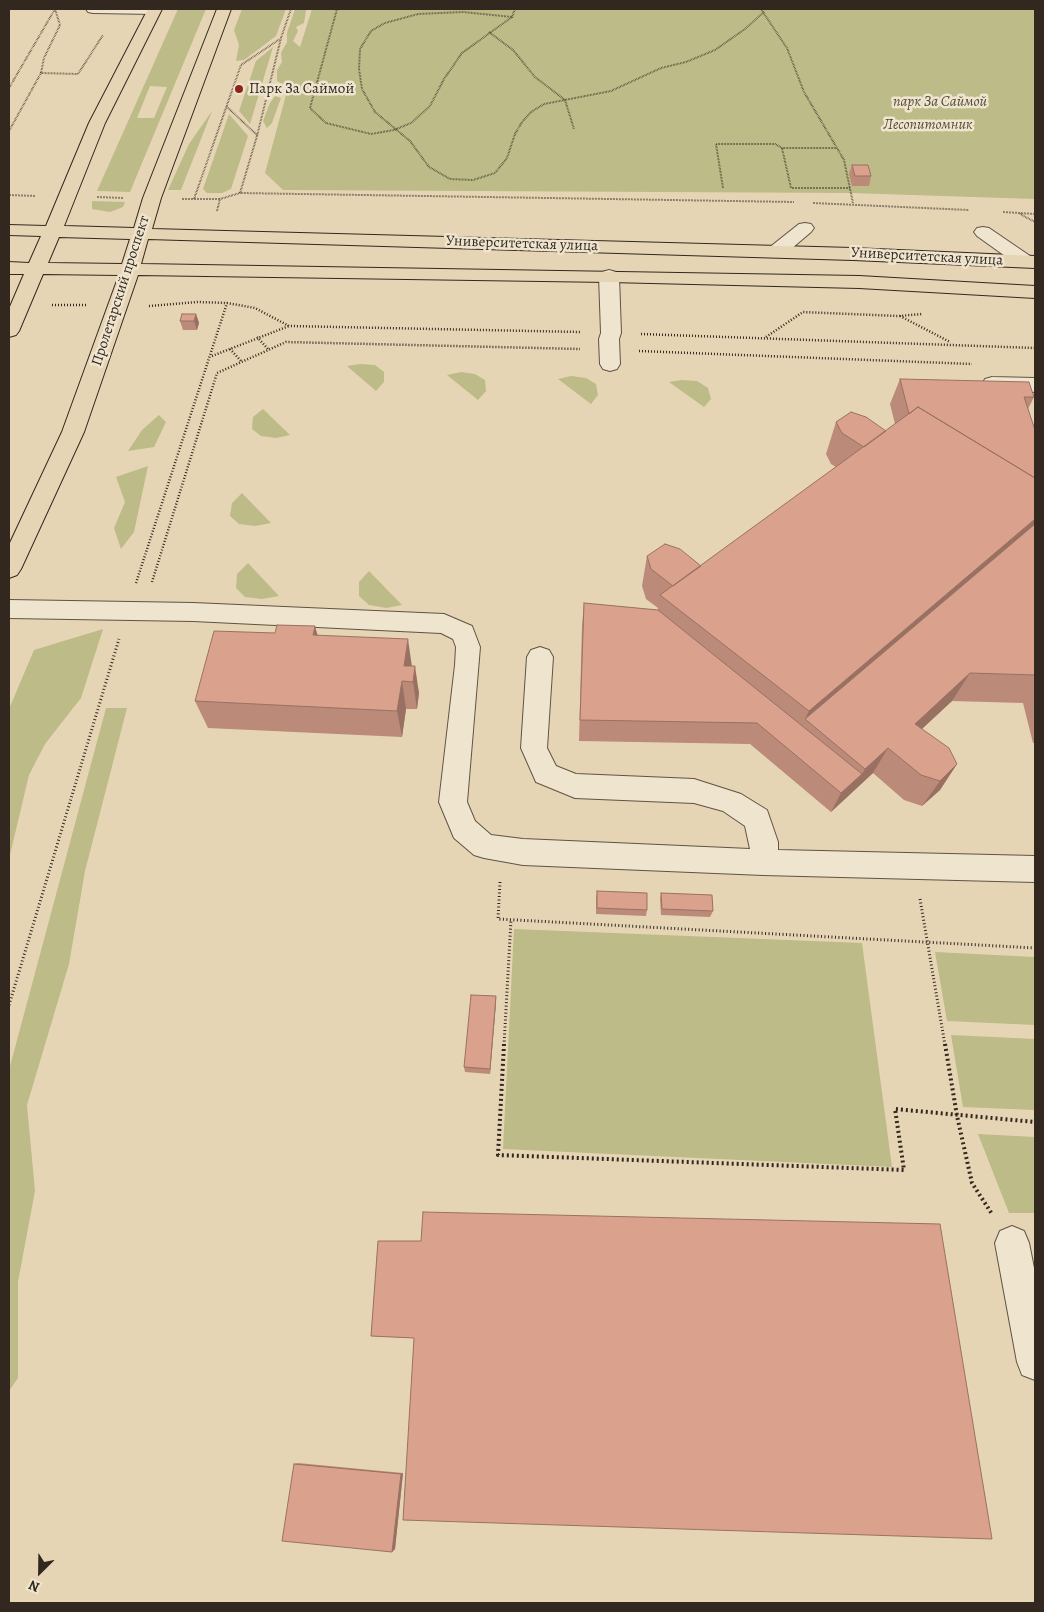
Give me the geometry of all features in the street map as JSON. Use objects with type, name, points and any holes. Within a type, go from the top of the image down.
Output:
[{"type":"main road","points":[[9,331],[53,231],[97,123],[155,9]]},
{"type":"main road","name":"Пролетарский проспект","points":[[9,569],[73,432],[119,304],[141,233],[224,9]]},
{"type":"main road","name":"Университетская улица","points":[[9,230],[777,251],[1030,262]]},
{"type":"main road","name":"Университетская улица","points":[[9,268],[130,268],[609,276],[859,282],[1035,292]]},
{"type":"lane","points":[[93,9],[155,9]]},
{"type":"lane","points":[[777,251],[805,228]]},
{"type":"lane","points":[[982,232],[1030,262]]},
{"type":"lane","points":[[609,276],[610,349]]},
{"type":"lane","points":[[976,374],[1035,385]]},
{"type":"lane","points":[[9,609],[127,610],[444,624],[463,633],[468,646],[468,665],[454,802],[464,829],[484,846],[523,852],[763,862],[1035,869]]},
{"type":"lane","points":[[540,657],[534,748],[546,774],[576,786],[694,791],[731,802],[756,820],[764,842],[763,862]]},
{"type":"lane","points":[[1012,1244],[1035,1362]]},
{"type":"path","points":[[9,131],[41,73],[44,58],[60,25],[55,9]]},
{"type":"path","points":[[9,88],[55,9]]},
{"type":"path","points":[[41,73],[78,74],[119,9]]},
{"type":"path","points":[[291,9],[281,38],[257,136],[240,193],[794,202]]},
{"type":"path","points":[[337,9],[310,108],[326,123],[353,131],[372,134],[394,130],[411,124],[430,106],[444,79],[462,53],[489,32],[512,18],[515,9]]},
{"type":"path","points":[[761,9],[787,48],[804,92],[844,160],[853,203]]},
{"type":"path","points":[[512,18],[463,12],[418,14],[385,23],[371,31],[360,49],[359,69],[362,89],[375,112],[410,142],[429,167],[450,179],[473,180],[495,173],[507,158],[515,134],[531,112],[544,104],[611,91],[661,68],[686,62],[715,50],[764,12]]},
{"type":"path","points":[[489,32],[513,50],[535,78],[565,100],[574,129]]},
{"type":"path","points":[[194,199],[241,65],[281,38]]},
{"type":"path","points":[[227,107],[257,136]]},
{"type":"path","points":[[722,188],[716,144],[775,144],[782,148],[837,148]]},
{"type":"path","points":[[782,148],[791,188],[850,188]]},
{"type":"path","points":[[804,203],[853,203],[970,210]]},
{"type":"path","points":[[999,212],[1035,214]]},
{"type":"path","points":[[1018,213],[1035,222]]},
{"type":"path","points":[[21,306],[119,304],[162,307],[198,302],[227,303],[255,308],[274,316],[289,326]]},
{"type":"path","points":[[9,1004],[127,610],[211,357],[227,303]]},
{"type":"path","points":[[766,338],[803,312],[900,316],[926,314]]},
{"type":"path","points":[[900,316],[952,344]]},
{"type":"path","points":[[211,357],[257,337],[289,326],[976,374]]},
{"type":"path","points":[[257,337],[269,350]]},
{"type":"path","points":[[150,588],[217,373],[286,342],[610,349],[766,338],[1035,348]]},
{"type":"path","points":[[230,349],[242,362]]},
{"type":"path","points":[[502,849],[498,919],[1035,948]]},
{"type":"path","points":[[916,866],[927,943],[957,1116],[972,1183],[1012,1244]]},
{"type":"path","points":[[511,920],[498,1155],[904,1170],[895,1109],[1035,1122]]},
{"type":"green space","points":[[178,9],[206,9],[130,192],[97,191]],"holes":[[[150,86],[167,87],[154,118],[137,118]]]},
{"type":"green space","points":[[242,9],[286,9],[276,36],[244,60],[236,61],[239,45],[234,30]]},
{"type":"green space","name":"парк За Саймой","points":[[295,9],[306,10],[304,23],[296,27],[298,31],[293,41],[300,47],[312,9],[1035,9],[1035,199],[851,193],[283,190],[265,173],[290,80],[282,84],[277,81],[277,70],[282,62],[281,53],[287,42],[287,33]]},
{"type":"green space","points":[[273,47],[250,124],[239,111],[256,61]]},
{"type":"green space","points":[[275,96],[281,98],[272,123],[267,128],[263,121]]},
{"type":"green space","points":[[212,111],[181,190],[168,190],[189,144]]},
{"type":"green space","points":[[229,114],[248,136],[231,189],[222,193],[207,193],[203,189]]},
{"type":"green space","points":[[92,201],[125,202],[123,207],[110,212],[92,209]]},
{"type":"green space","points":[[360,364],[375,365],[384,372],[384,382],[376,391],[347,366]]},
{"type":"green space","points":[[461,372],[475,374],[485,380],[486,391],[478,400],[447,375]]},
{"type":"green space","points":[[571,376],[586,378],[596,384],[598,395],[591,404],[558,379]]},
{"type":"green space","points":[[682,380],[697,381],[708,388],[711,399],[704,407],[669,382]]},
{"type":"green space","points":[[263,409],[290,435],[276,438],[261,436],[252,429],[253,417]]},
{"type":"green space","points":[[159,415],[166,422],[154,447],[128,451],[142,430]]},
{"type":"green space","points":[[148,466],[134,532],[121,549],[114,528],[125,502],[116,477]]},
{"type":"green space","points":[[242,493],[271,523],[255,526],[239,524],[230,516],[232,503]]},
{"type":"green space","points":[[248,563],[279,596],[262,599],[245,597],[236,588],[237,574]]},
{"type":"green space","points":[[369,571],[402,605],[386,608],[369,605],[359,596],[359,582]]},
{"type":"green space","points":[[103,629],[81,698],[45,744],[29,775],[9,859],[9,709],[34,650]]},
{"type":"green space","points":[[106,708],[127,708],[85,871],[69,964],[27,1105],[35,1191],[18,1282],[18,1378],[9,1391],[9,1070]]},
{"type":"green space","points":[[514,929],[862,943],[892,1167],[503,1149]]},
{"type":"green space","points":[[935,952],[1035,957],[1035,1025],[947,1021]]},
{"type":"green space","points":[[951,1035],[1035,1039],[1035,1110],[963,1107]]},
{"type":"green space","points":[[978,1134],[1035,1137],[1035,1213],[1009,1213]]},
{"type":"building","points":[[852,165],[868,165],[871,176],[855,176]]},
{"type":"building","points":[[182,314],[196,314],[194,321],[180,321]]},
{"type":"building","points":[[900,379],[1029,382],[1034,397],[1024,397],[1035,430],[1035,478],[918,407],[909,414]]},
{"type":"building","points":[[918,407],[1035,478],[1035,519],[809,711],[660,595]]},
{"type":"building","points":[[851,412],[866,417],[886,431],[864,447],[842,433],[836,422]]},
{"type":"building","points":[[1035,524],[1035,675],[970,673],[915,724],[949,748],[957,764],[940,781],[921,775],[888,748],[865,769],[805,719]]},
{"type":"building","points":[[665,544],[680,549],[701,566],[673,586],[651,569],[647,556]]},
{"type":"building","points":[[584,603],[658,610],[862,774],[841,793],[757,723],[580,720]]},
{"type":"building","points":[[277,625],[315,626],[313,635],[408,639],[404,666],[415,666],[413,682],[402,681],[397,711],[195,701],[214,631],[275,633]]},
{"type":"building","points":[[597,891],[647,893],[647,910],[597,908]]},
{"type":"building","points":[[661,893],[712,895],[713,911],[662,909]]},
{"type":"building","points":[[471,995],[496,996],[490,1069],[464,1067]]},
{"type":"building","points":[[423,1212],[940,1224],[992,1539],[403,1520],[414,1338],[371,1336],[378,1241],[421,1241]]},
{"type":"building","points":[[294,1464],[401,1474],[392,1552],[282,1541]]},
{"type":"place","name":"Парк За Саймой","points":[[239,89]]},
{"type":"park label","name":"Лесопитомник","points":[[928,125]]}]
